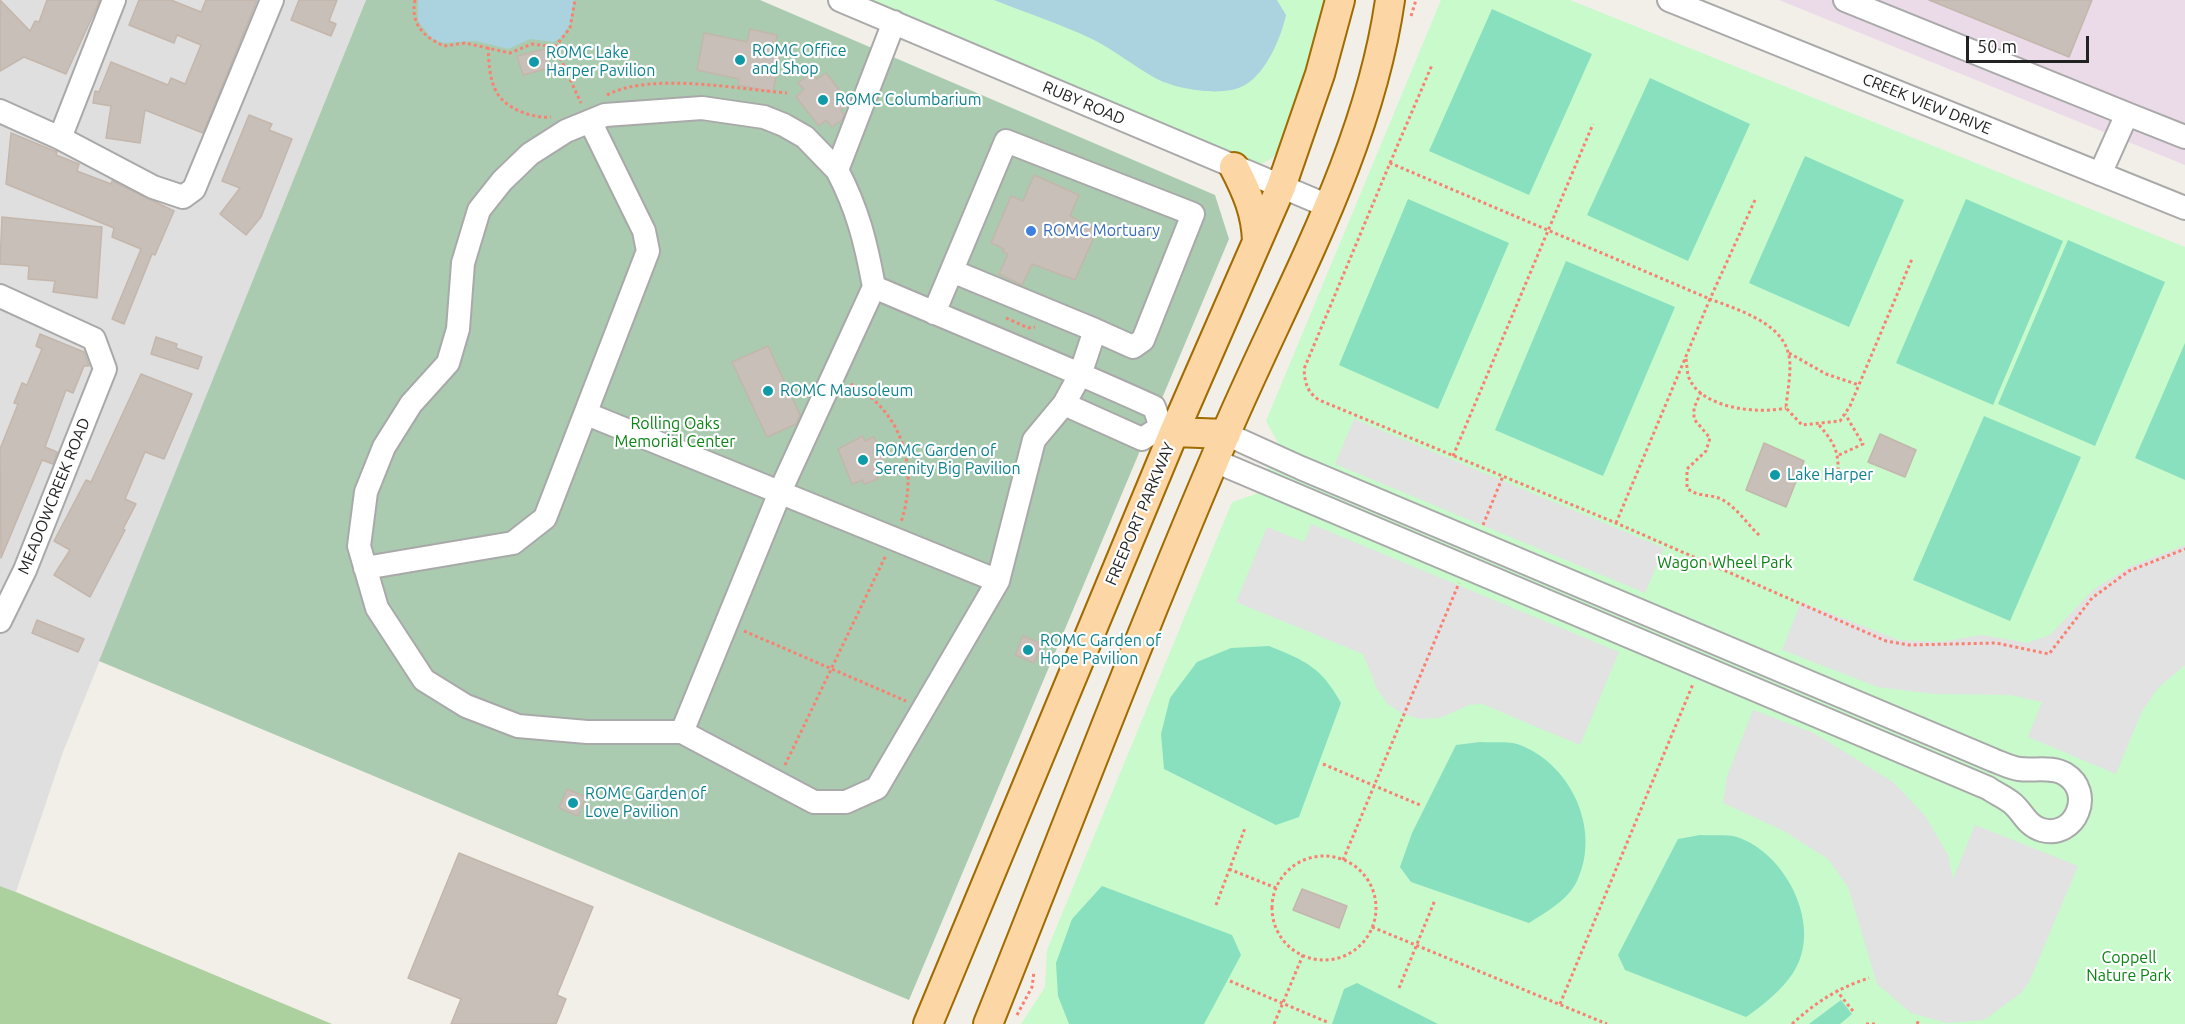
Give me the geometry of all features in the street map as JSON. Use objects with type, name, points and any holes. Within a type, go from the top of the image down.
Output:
[{"type":"main road","name":"FREEPORT PARKWAY","points":[[928,1024],[1168,429],[1281,187],[1320,74],[1340,0]]},
{"type":"main road","points":[[988,1024],[1226,434],[1328,206],[1353,143],[1369,91],[1390,0]]},
{"type":"main road","points":[[1234,167],[1249,195],[1256,218],[1257,242]]},
{"type":"main road","points":[[1168,429],[1226,434]]},
{"type":"main road","points":[[1168,429],[1215,461]]},
{"type":"street","points":[[60,138],[114,0]]},
{"type":"street","points":[[0,111],[60,138],[153,187],[183,197],[194,189],[272,0]]},
{"type":"street","name":"RUBY ROAD","points":[[840,0],[1328,206]]},
{"type":"street","name":"CREEK VIEW DRIVE","points":[[1669,0],[2185,208]]},
{"type":"street","points":[[1845,0],[2185,137]]},
{"type":"street","points":[[837,170],[894,22]]},
{"type":"street","points":[[682,732],[780,493],[874,287],[865,235],[855,205],[837,170],[805,137],[764,117],[702,108],[582,116],[566,131],[530,154],[502,181],[479,210],[463,263],[458,329],[448,363],[411,404],[384,447],[366,492],[359,546],[377,609],[424,680],[466,706],[518,726],[587,732],[682,732],[814,802],[846,802],[877,788],[998,581],[1034,440],[1064,404],[1080,375],[1095,330]]},
{"type":"street","points":[[2100,174],[2127,114]]},
{"type":"street","points":[[365,568],[513,543],[545,518],[648,251],[644,231],[582,116]]},
{"type":"street","points":[[934,313],[1006,141],[1193,214],[1143,340],[1133,347],[952,271]]},
{"type":"street","points":[[874,287],[1154,407],[1168,429],[1142,439],[1064,404]]},
{"type":"street","name":"MEADOWCREEK ROAD","points":[[0,296],[94,339],[105,369],[25,570],[0,621]]},
{"type":"street","points":[[587,414],[998,581]]},
{"type":"street","points":[[1215,461],[1988,788],[2012,803],[2030,824],[2039,830],[2060,830],[2069,825],[2080,808],[2078,788],[2064,773],[2054,770],[2019,769],[1993,760],[1226,434]]},
{"type":"path","points":[[415,0],[414,18],[420,31],[430,40],[444,46],[465,43],[510,53],[531,44],[555,47]]},
{"type":"path","points":[[555,47],[570,28],[575,0]]},
{"type":"path","points":[[488,47],[490,74],[498,95],[519,111],[541,118],[555,117]]},
{"type":"path","points":[[555,47],[583,106],[582,116]]},
{"type":"path","points":[[1432,65],[1304,369],[1305,383],[1311,394],[1319,400],[1616,523],[1886,641],[1909,645],[1996,643],[2049,654],[2092,598],[2129,571],[2185,549]]},
{"type":"path","points":[[600,98],[619,89],[643,84],[787,93]]},
{"type":"path","points":[[1453,456],[1593,124]]},
{"type":"path","points":[[1390,163],[1745,313],[1780,337],[1789,353],[1826,374],[1859,385]]},
{"type":"path","points":[[1616,523],[1710,298],[1755,200]]},
{"type":"path","points":[[1789,353],[1786,408],[1802,426],[1840,421],[1859,385],[1912,259]]},
{"type":"path","points":[[995,339],[1006,318],[1011,297]]},
{"type":"path","points":[[1686,358],[1689,378],[1708,399],[1748,411],[1767,412],[1786,408]]},
{"type":"path","points":[[777,782],[894,539],[910,493],[904,443],[890,416],[877,401],[834,374]]},
{"type":"path","points":[[1701,392],[1694,408],[1694,418],[1710,438],[1706,451],[1687,469],[1687,488],[1695,495],[1721,499],[1761,537]]},
{"type":"path","points":[[1839,454],[1863,444],[1845,414]]},
{"type":"path","points":[[1819,425],[1831,438],[1839,454],[1838,480]]},
{"type":"path","points":[[1476,542],[1503,476]]},
{"type":"path","points":[[1343,860],[1466,567]]},
{"type":"path","points":[[727,624],[924,709]]},
{"type":"path","points":[[1560,1004],[1701,666]]},
{"type":"path","points":[[1323,764],[1420,805]]},
{"type":"path","points":[[1216,905],[1245,828]]},
{"type":"path","points":[[1328,856],[1343,860],[1359,870],[1372,888],[1376,910],[1372,927],[1364,941],[1347,955],[1325,960],[1303,955],[1293,949],[1277,931],[1271,907],[1276,888],[1284,873],[1304,860],[1328,856]]},
{"type":"path","points":[[1229,868],[1276,888]]},
{"type":"path","points":[[1399,988],[1435,900]]},
{"type":"path","points":[[1372,927],[1607,1024]]},
{"type":"path","points":[[1274,1024],[1303,955]]},
{"type":"path","points":[[1792,1024],[1819,1000],[1836,990],[1869,978]]},
{"type":"path","points":[[1230,981],[1327,1022]]},
{"type":"path","points":[[1836,990],[1853,1011]]},
{"type":"path","points":[[1866,1024],[1875,1024]]},
{"type":"shaded area","points":[[0,0],[366,0],[63,752],[16,892],[0,886]]},
{"type":"shaded area","points":[[1779,0],[2185,0],[2185,165]]},
{"type":"shaded area","points":[[1354,419],[1664,548],[1645,593],[1335,464]]},
{"type":"shaded area","points":[[1311,524],[1619,652],[1580,745],[1482,704],[1469,705],[1440,718],[1421,719],[1403,714],[1388,704],[1377,689],[1363,654],[1236,602],[1267,527],[1304,542]]},
{"type":"shaded area","points":[[2185,545],[2185,665],[2158,688],[2141,713],[2116,774],[2028,737],[2042,702],[2010,695],[1934,694],[1878,687],[1782,650],[1801,602],[1899,640],[1940,642],[1982,635],[2027,643],[2050,635],[2094,589],[2131,566]]},
{"type":"shaded area","points":[[1753,710],[1814,733],[1893,782],[1925,816],[1948,855],[1953,879],[1975,825],[2078,866],[2029,982],[2021,993],[1984,1020],[1947,1023],[1911,1013],[1877,984],[1848,887],[1828,859],[1784,831],[1723,803],[1727,776]]},
{"type":"green space","name":"Rolling Oaks Memorial Center","points":[[366,0],[760,0],[1215,195],[1229,239],[909,1000],[99,661]]},
{"type":"green space","points":[[871,0],[1330,0],[1322,34],[1308,62],[1277,152],[1270,159],[1254,164],[1236,160],[1209,149]]},
{"type":"green space","name":"Wagon Wheel Park","points":[[1441,0],[1570,0],[2185,247],[2185,1024],[1021,1024],[1045,987],[1047,950],[1232,502],[1256,494],[1279,445],[1266,421]]},
{"type":"green space","points":[[1492,9],[1592,54],[1529,195],[1429,151]]},
{"type":"green space","points":[[1650,78],[1750,124],[1688,261],[1587,215]]},
{"type":"green space","points":[[1805,156],[1904,200],[1849,327],[1749,283]]},
{"type":"green space","points":[[1408,199],[1509,243],[1438,409],[1339,365]]},
{"type":"green space","points":[[1966,199],[2063,241],[1993,405],[1896,363]]},
{"type":"green space","points":[[2068,240],[2165,282],[2095,446],[1998,404]]},
{"type":"green space","points":[[1566,261],[1675,307],[1603,476],[1495,430]]},
{"type":"green space","points":[[2185,343],[2185,480],[2135,458]]},
{"type":"green space","points":[[1984,416],[2081,457],[2010,621],[1913,580]]},
{"type":"green space","points":[[1269,646],[1303,661],[1319,673],[1341,703],[1299,817],[1276,825],[1164,769],[1161,734],[1170,698],[1197,662],[1231,648]]},
{"type":"green space","points":[[1480,742],[1513,743],[1536,753],[1566,782],[1583,820],[1586,840],[1584,861],[1577,881],[1562,900],[1529,923],[1411,882],[1400,867],[1412,833],[1456,745]]},
{"type":"green space","points":[[1700,835],[1733,836],[1755,846],[1771,859],[1784,875],[1795,894],[1802,914],[1804,935],[1802,955],[1793,973],[1783,986],[1746,1017],[1625,970],[1618,955],[1678,839]]},
{"type":"green space","points":[[0,886],[16,892],[332,1024],[0,1024]]},
{"type":"green space","points":[[1102,886],[1232,935],[1241,955],[1204,1024],[1069,1024],[1058,996],[1056,963],[1072,919]]},
{"type":"green space","points":[[1357,983],[1438,1024],[1332,1024],[1344,989]]},
{"type":"green space","points":[[1841,1000],[1852,1014],[1840,1024],[1809,1024]]},
{"type":"water","points":[[418,0],[574,0],[570,24],[562,37],[554,42],[530,39],[508,49],[476,41],[443,43],[431,38],[418,21]]},
{"type":"water","points":[[994,0],[1277,0],[1286,15],[1272,54],[1260,72],[1245,85],[1236,89],[1213,91],[1175,86],[1164,82],[1092,39]]},
{"type":"building","points":[[0,0],[30,31],[35,21],[39,22],[47,0],[100,0],[66,74],[24,57],[0,71]]},
{"type":"building","points":[[139,0],[171,0],[201,12],[206,0],[257,0],[203,133],[145,110],[140,143],[106,138],[111,106],[93,103],[95,91],[99,92],[111,62],[168,85],[171,78],[185,84],[201,45],[177,35],[174,43],[129,25]]},
{"type":"building","points":[[299,0],[337,0],[329,21],[336,24],[331,36],[291,20]]},
{"type":"building","points":[[1929,0],[2092,0],[2069,57]]},
{"type":"building","name":"ROMC Office and Shop","points":[[750,29],[777,35],[775,47],[779,51],[779,59],[773,92],[738,85],[739,79],[697,70],[704,33],[747,42]]},
{"type":"building","name":"ROMC Lake Harper Pavilion","points":[[545,49],[550,68],[523,75],[517,56]]},
{"type":"building","name":"ROMC Columbarium","points":[[812,72],[817,79],[826,73],[849,102],[841,110],[844,115],[842,120],[832,127],[826,120],[819,126],[796,97],[804,89],[798,83]]},
{"type":"building","points":[[249,115],[272,124],[269,130],[292,139],[261,217],[246,235],[220,214],[240,188],[222,181]]},
{"type":"building","points":[[11,133],[79,164],[77,171],[111,184],[112,181],[174,211],[155,255],[152,254],[124,324],[112,319],[141,249],[112,237],[114,228],[6,184]]},
{"type":"building","name":"ROMC Mortuary","points":[[1034,175],[1079,195],[1070,216],[1097,230],[1075,280],[1032,264],[1022,285],[999,274],[1008,254],[1003,252],[1004,249],[991,243],[1011,196],[1023,201]]},
{"type":"building","points":[[2,217],[102,227],[97,298],[53,292],[55,281],[28,279],[29,266],[0,264]]},
{"type":"building","points":[[40,334],[84,352],[89,366],[84,366],[73,393],[66,390],[45,447],[57,452],[53,464],[42,460],[1,558],[0,449],[18,404],[14,403],[22,383],[27,385],[42,349],[36,346]]},
{"type":"building","points":[[156,337],[177,344],[176,348],[202,357],[198,369],[151,354]]},
{"type":"building","name":"ROMC Mausoleum","points":[[768,346],[800,415],[796,424],[767,437],[732,362]]},
{"type":"building","points":[[141,374],[192,394],[164,459],[145,452],[125,499],[136,504],[90,597],[54,575],[70,550],[54,541],[86,480],[91,482]]},
{"type":"building","points":[[1880,434],[1916,450],[1905,477],[1868,462]]},
{"type":"building","name":"ROMC Garden of Serenity Big Pavilion","points":[[863,436],[865,441],[874,437],[887,470],[877,474],[878,479],[864,484],[863,480],[852,484],[838,449]]},
{"type":"building","name":"Lake Harper","points":[[1764,443],[1804,461],[1786,507],[1746,490]]},
{"type":"building","points":[[37,620],[84,639],[78,652],[32,633]]},
{"type":"building","name":"ROMC Garden of Hope Pavilion","points":[[1023,636],[1042,644],[1034,663],[1015,655]]},
{"type":"building","name":"ROMC Garden of Love Pavilion","points":[[567,789],[586,797],[578,816],[559,808]]},
{"type":"building","points":[[459,853],[593,907],[557,995],[566,999],[556,1024],[451,1024],[461,999],[408,978]]},
{"type":"building","points":[[1302,889],[1347,906],[1339,928],[1293,910]]},
{"type":"place","name":"ROMC Office and Shop","points":[[740,60]]},
{"type":"place","name":"ROMC Lake Harper Pavilion","points":[[534,62]]},
{"type":"place","name":"ROMC Columbarium","points":[[823,100]]},
{"type":"place","name":"ROMC Mortuary","points":[[1031,231]]},
{"type":"place","name":"ROMC Mausoleum","points":[[768,391]]},
{"type":"place","name":"ROMC Garden of Serenity Big Pavilion","points":[[863,460]]},
{"type":"place","name":"Lake Harper","points":[[1775,475]]},
{"type":"place","name":"ROMC Garden of Hope Pavilion","points":[[1028,650]]},
{"type":"place","name":"ROMC Garden of Love Pavilion","points":[[573,803]]},
{"type":"park label","name":"Coppell Nature Park","points":[[2129,967]]}]
